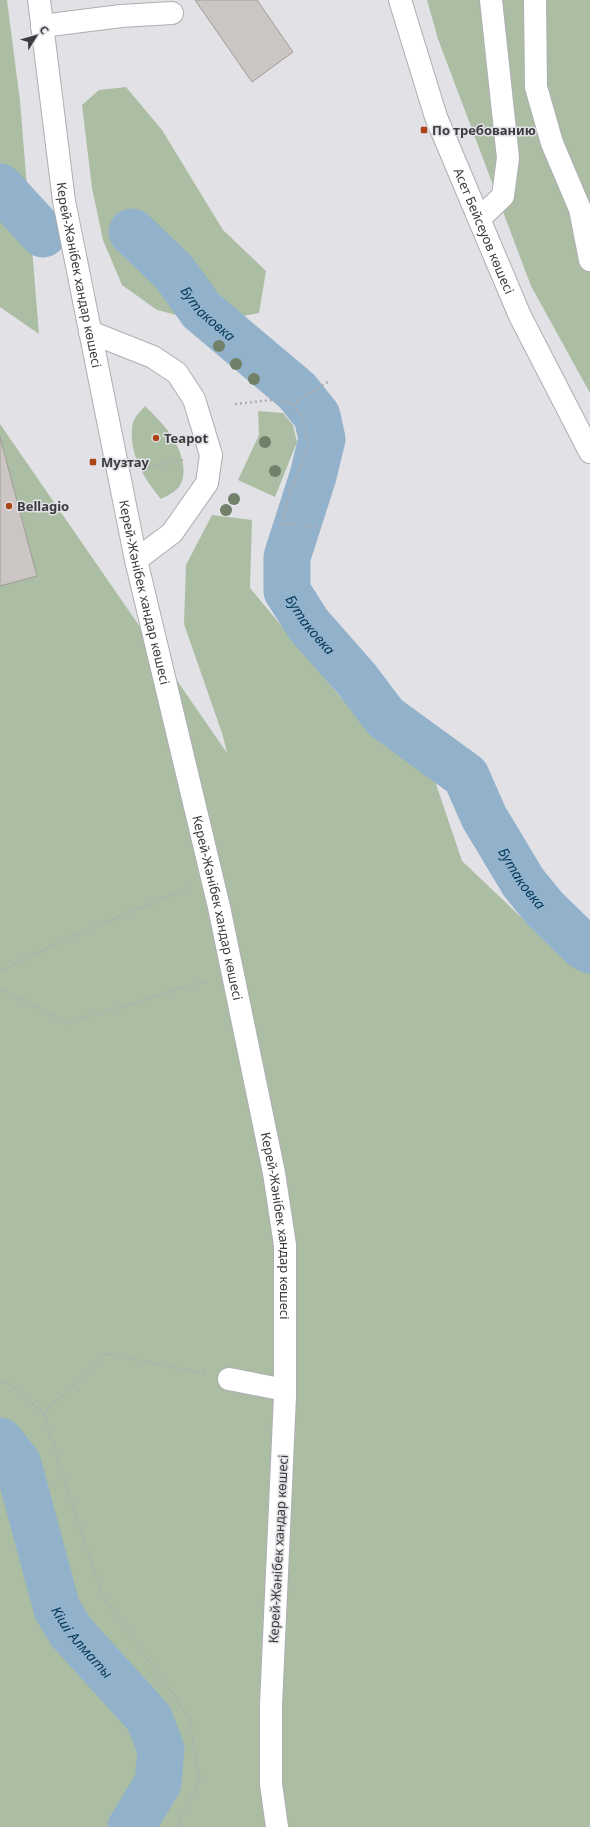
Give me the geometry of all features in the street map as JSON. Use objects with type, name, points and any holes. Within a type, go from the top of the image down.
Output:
[{"type":"main road","name":"Керей-Жәнібек хандар көшесі","points":[[39,0],[64,201],[136,560],[212,878],[274,1173],[285,1245],[285,1390],[270,1705],[271,1784],[277,1827]]},
{"type":"main road","name":"Асет Бейсеуов көшесі","points":[[400,0],[433,110],[479,220],[520,316],[590,452]]},
{"type":"main road","points":[[479,220],[504,196],[508,158],[491,0]]},
{"type":"main road","points":[[535,0],[536,87],[552,143],[580,209],[590,260]]},
{"type":"main road","points":[[42,26],[121,16],[172,13]]},
{"type":"main road","points":[[90,332],[153,357],[177,373],[194,399],[211,455],[207,483],[172,533],[136,560]]},
{"type":"main road","points":[[229,1379],[285,1390]]},
{"type":"path","points":[[292,404],[328,382]]},
{"type":"path","points":[[235,404],[272,400],[292,404],[302,416],[308,448],[293,484],[281,524],[318,526]]},
{"type":"path","points":[[140,470],[183,460]]},
{"type":"path","points":[[0,971],[64,940],[212,878]]},
{"type":"path","points":[[0,989],[68,1023],[232,973]]},
{"type":"path","points":[[43,1412],[107,1354],[229,1379]]},
{"type":"path","points":[[0,1382],[8,1382],[43,1412],[103,1596],[189,1717],[200,1781],[176,1827]]},
{"type":"green space","points":[[0,0],[7,0],[20,101],[39,334],[0,307]]},
{"type":"green space","points":[[427,0],[590,0],[590,393],[531,286],[438,39]]},
{"type":"green space","points":[[126,87],[162,130],[223,230],[266,271],[259,313],[208,323],[157,310],[122,285],[103,240],[92,188],[82,105],[99,90]]},
{"type":"green space","points":[[145,406],[174,439],[183,464],[184,470],[182,482],[179,487],[161,499],[143,474],[138,464],[132,444],[133,423],[136,416]]},
{"type":"green space","points":[[258,411],[283,413],[293,425],[297,442],[275,497],[238,480],[259,435]]},
{"type":"green space","points":[[0,424],[227,753],[223,736],[184,624],[186,565],[212,515],[252,520],[250,588],[342,699],[435,781],[462,861],[561,955],[590,968],[590,1827],[0,1827]]},
{"type":"building","points":[[195,0],[257,0],[293,52],[252,82]]},
{"type":"building","name":"Bellagio","points":[[0,437],[37,576],[0,586]]},
{"type":"waterway","name":"Бутаковка","points":[[0,187],[43,234]]},
{"type":"waterway","name":"Бутаковка","points":[[132,232],[174,272],[201,310],[297,391],[317,416],[322,439],[313,476],[287,557],[287,591],[308,624],[358,681],[385,717],[466,776],[484,817],[523,882],[545,909],[582,945],[590,950]]},
{"type":"waterway","name":"Кіші Алматы","points":[[0,1441],[18,1464],[57,1609],[71,1632],[149,1718],[161,1749],[158,1783],[131,1827]]},
{"type":"place","name":"По требованию","points":[[424,130]]},
{"type":"place","name":"Teapot","points":[[156,438]]},
{"type":"place","name":"Музтау","points":[[93,462]]},
{"type":"place","name":"Bellagio","points":[[9,506]]}]
